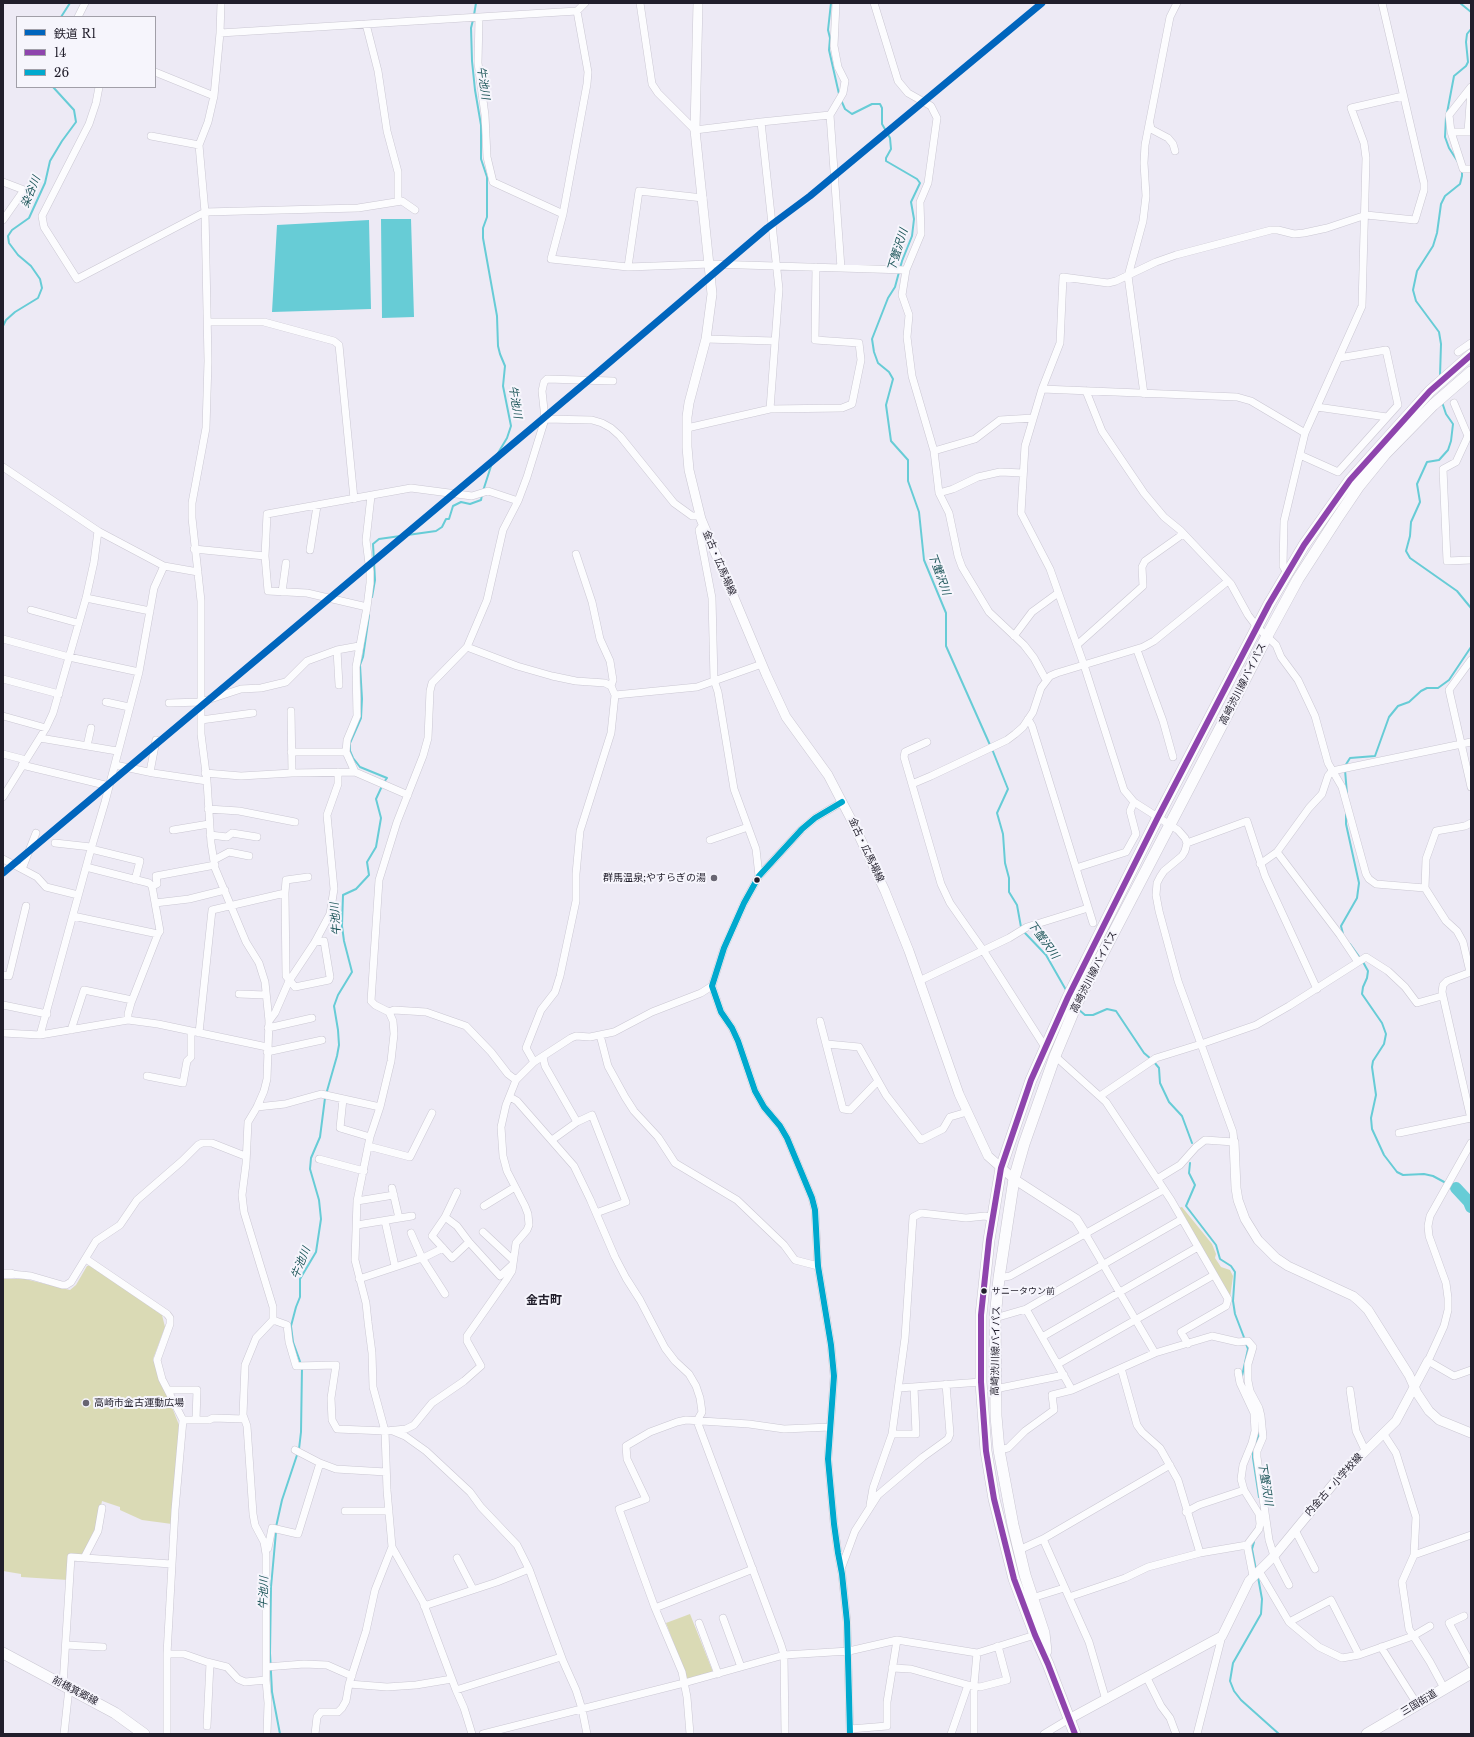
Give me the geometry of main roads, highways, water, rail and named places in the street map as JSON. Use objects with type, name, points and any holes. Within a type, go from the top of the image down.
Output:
[{"type":"main road","name":"高崎渋川線バイパス","points":[[1075,1734],[1035,1635],[1009,1561],[994,1499],[986,1452],[982,1382],[981,1315],[989,1240],[1001,1168],[1031,1080],[1071,990],[1158,817],[1257,627],[1287,573],[1304,545],[1350,480],[1430,391],[1471,355]]},
{"type":"main road","name":"高崎渋川線バイパス","points":[[1048,1664],[1044,1633],[1032,1598],[1019,1550],[999,1450],[995,1389],[995,1318],[999,1278],[1014,1179],[1024,1144],[1055,1056],[1077,1003],[1267,636],[1305,567],[1359,486],[1385,454],[1433,405],[1468,374]]},
{"type":"main road","name":"前橋箕郷線","points":[[3,1653],[115,1713],[144,1734]]},
{"type":"main road","name":"三国街道","points":[[1367,1734],[1471,1672]]},
{"type":"water","points":[[381,219],[411,219],[414,317],[382,318]]},
{"type":"water","points":[[369,220],[371,309],[272,312],[277,225]]},
{"type":"waterway","name":"染谷川","points":[[62,16],[70,3]]},
{"type":"waterway","name":"牛池川","points":[[474,15],[476,3]]},
{"type":"waterway","name":"下蟹沢川","points":[[831,3],[828,30],[830,38],[829,50],[839,94]]},
{"type":"waterway","points":[[1460,3],[1471,12]]},
{"type":"waterway","name":"牛池川","points":[[473,20],[471,28],[472,61],[481,125],[481,159],[487,177],[487,217],[483,228],[483,238],[497,316],[498,346],[505,366],[503,386],[511,426],[507,438],[492,463],[483,491]]},
{"type":"waterway","points":[[1447,113],[1454,76],[1466,66],[1468,62],[1466,42],[1467,34],[1471,29]]},
{"type":"waterway","name":"染谷川","points":[[3,326],[6,320],[15,312],[38,298],[42,288],[40,279],[31,266],[18,255],[9,243],[8,236],[12,230],[29,218],[45,183],[50,161],[76,122],[74,110],[54,88]]},
{"type":"waterway","name":"下蟹沢川","points":[[841,100],[845,109],[852,114],[872,104],[880,104],[882,108],[882,124],[890,138],[891,149],[886,161],[917,179],[920,183],[911,202],[914,219],[912,236],[902,261],[895,287],[888,298],[872,339],[874,352],[878,363],[889,372],[893,379],[886,405],[891,441],[908,460],[908,481],[919,512],[924,560],[946,613],[946,646],[990,745]]},
{"type":"waterway","points":[[1446,117],[1445,137],[1449,148],[1458,162]]},
{"type":"waterway","points":[[1440,376],[1441,344],[1439,332],[1416,301],[1413,290],[1417,271],[1433,246],[1437,233],[1441,204],[1445,196],[1460,184],[1462,171]]},
{"type":"waterway","points":[[1442,402],[1446,414],[1453,424],[1451,441],[1448,450],[1439,460],[1427,462],[1417,484],[1420,502],[1411,522],[1410,536],[1406,551],[1410,558],[1457,591],[1471,608]]},
{"type":"waterway","name":"牛池川","points":[[372,597],[375,580],[373,544],[379,539],[436,531],[442,527],[446,519],[449,519],[453,506],[461,502],[470,504],[481,500],[482,495]]},
{"type":"waterway","name":"牛池川","points":[[369,615],[363,657],[360,665],[362,699],[361,718],[350,743],[350,751],[360,767],[387,778],[384,782]]},
{"type":"waterway","points":[[1345,766],[1350,758],[1375,756],[1389,717],[1398,706],[1409,702],[1421,691],[1427,688],[1438,688],[1449,680],[1471,647]]},
{"type":"waterway","name":"下蟹沢川","points":[[992,749],[1008,789],[997,813],[1003,834],[1005,863],[1009,878],[1009,892],[1017,905],[1021,927],[1046,955],[1066,990]]},
{"type":"waterway","points":[[1345,770],[1347,794]]},
{"type":"waterway","name":"牛池川","points":[[276,1527],[282,1500],[299,1449],[301,1432],[302,1367],[293,1342],[291,1326],[300,1297],[300,1279],[316,1252],[321,1219],[319,1200],[310,1169],[311,1158],[320,1137],[325,1098],[339,1045],[334,1006],[338,995],[352,972],[344,941],[342,926],[343,895],[356,889],[369,875],[367,862],[376,847],[381,818],[376,799],[382,786]]},
{"type":"waterway","points":[[1343,934],[1341,926],[1357,898],[1359,883],[1346,824],[1346,814]]},
{"type":"waterway","points":[[1350,944],[1360,958]]},
{"type":"waterway","points":[[1363,962],[1368,971],[1362,994],[1382,1023],[1386,1034],[1384,1044],[1373,1061],[1372,1067],[1376,1095],[1371,1118],[1372,1129],[1384,1155],[1397,1172],[1403,1175],[1424,1174],[1433,1176],[1446,1183]]},
{"type":"waterway","name":"下蟹沢川","points":[[1078,1009],[1085,1015],[1093,1015],[1107,1009],[1116,1011],[1144,1053],[1151,1059]]},
{"type":"waterway","name":"下蟹沢川","points":[[1154,1062],[1159,1068],[1160,1083],[1169,1102],[1182,1116],[1192,1143]]},
{"type":"waterway","name":"下蟹沢川","points":[[1190,1163],[1189,1173],[1195,1185],[1186,1206],[1216,1245],[1220,1259],[1231,1266],[1235,1272],[1233,1301],[1235,1314],[1245,1340]]},
{"type":"waterway","points":[[1450,1185],[1456,1188]]},
{"type":"waterway","points":[[1456,1188],[1469,1202],[1471,1207]]},
{"type":"waterway","name":"下蟹沢川","points":[[1242,1376],[1248,1349],[1246,1344]]},
{"type":"waterway","name":"下蟹沢川","points":[[1258,1425],[1259,1435],[1253,1450],[1253,1458],[1259,1497]]},
{"type":"waterway","name":"牛池川","points":[[276,1532],[271,1587],[270,1653],[272,1692],[280,1734]]},
{"type":"waterway","name":"下蟹沢川","points":[[1254,1542],[1252,1549],[1256,1570]]},
{"type":"waterway","name":"下蟹沢川","points":[[1258,1577],[1262,1599],[1261,1614],[1233,1663],[1230,1681],[1234,1691],[1241,1700],[1279,1734]]},
{"type":"rail line","name":"R1","points":[[3,873],[767,228],[810,196],[1042,3]]},
{"type":"place","name":"群馬温泉;やすらぎの湯","points":[[714,878]]},
{"type":"place","name":"サニータウン前","points":[[984,1291]]},
{"type":"place","name":"高崎市金古運動広場","points":[[86,1403]]},
{"type":"district","name":"金古町","points":[[544,1301]]}]
